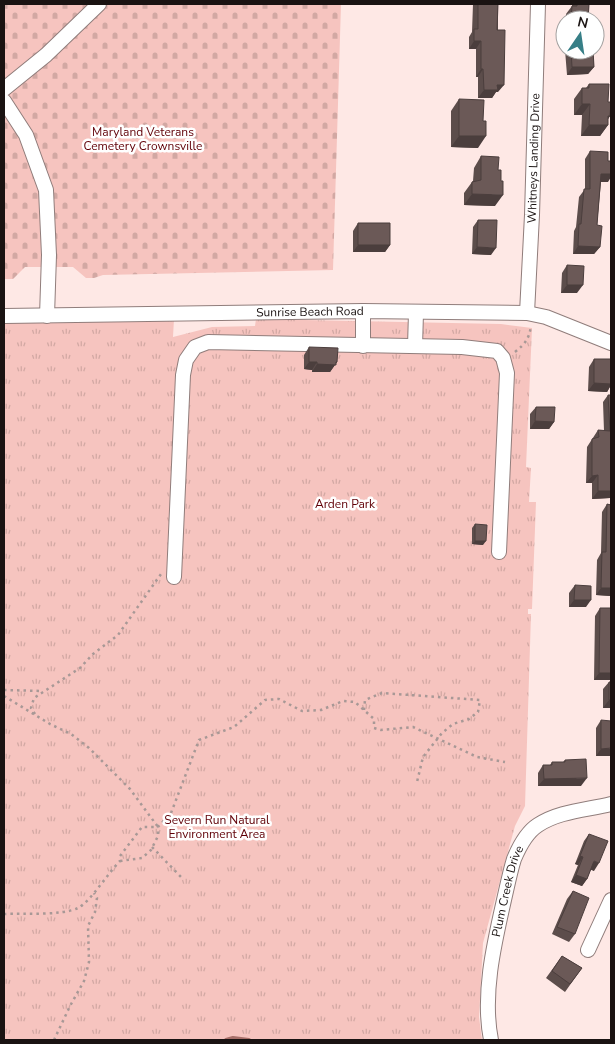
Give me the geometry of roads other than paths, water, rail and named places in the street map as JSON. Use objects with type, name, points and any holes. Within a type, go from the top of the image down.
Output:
[{"type":"street","points":[[4,90],[46,55],[99,4]]},
{"type":"street","name":"Whitneys Landing Drive","points":[[527,313],[532,215],[538,4]]},
{"type":"street","points":[[4,101],[26,135],[46,190],[49,255],[47,316]]},
{"type":"street","points":[[363,311],[363,346]]},
{"type":"street","name":"Sunrise Beach Road","points":[[4,316],[363,311],[527,313],[546,317],[611,343]]},
{"type":"street","points":[[415,346],[416,313]]},
{"type":"street","points":[[174,577],[183,375],[186,360],[195,347],[208,342],[415,346],[497,351],[503,358],[507,373],[500,552]]},
{"type":"street","name":"Plum Creek Drive","points":[[491,1040],[489,992],[494,951],[515,858],[523,842],[537,826],[548,820],[561,815],[611,804]]},
{"type":"street","points":[[588,950],[611,900]]},
{"type":"waterway","points":[[226,1040],[233,1038],[249,1040]]},
{"type":"park label","name":"Maryland Veterans Cemetery Crownsville","points":[[143,139]]},
{"type":"park label","name":"Arden Park","points":[[345,504]]},
{"type":"park label","name":"Severn Run Natural Environment Area","points":[[217,827]]}]
